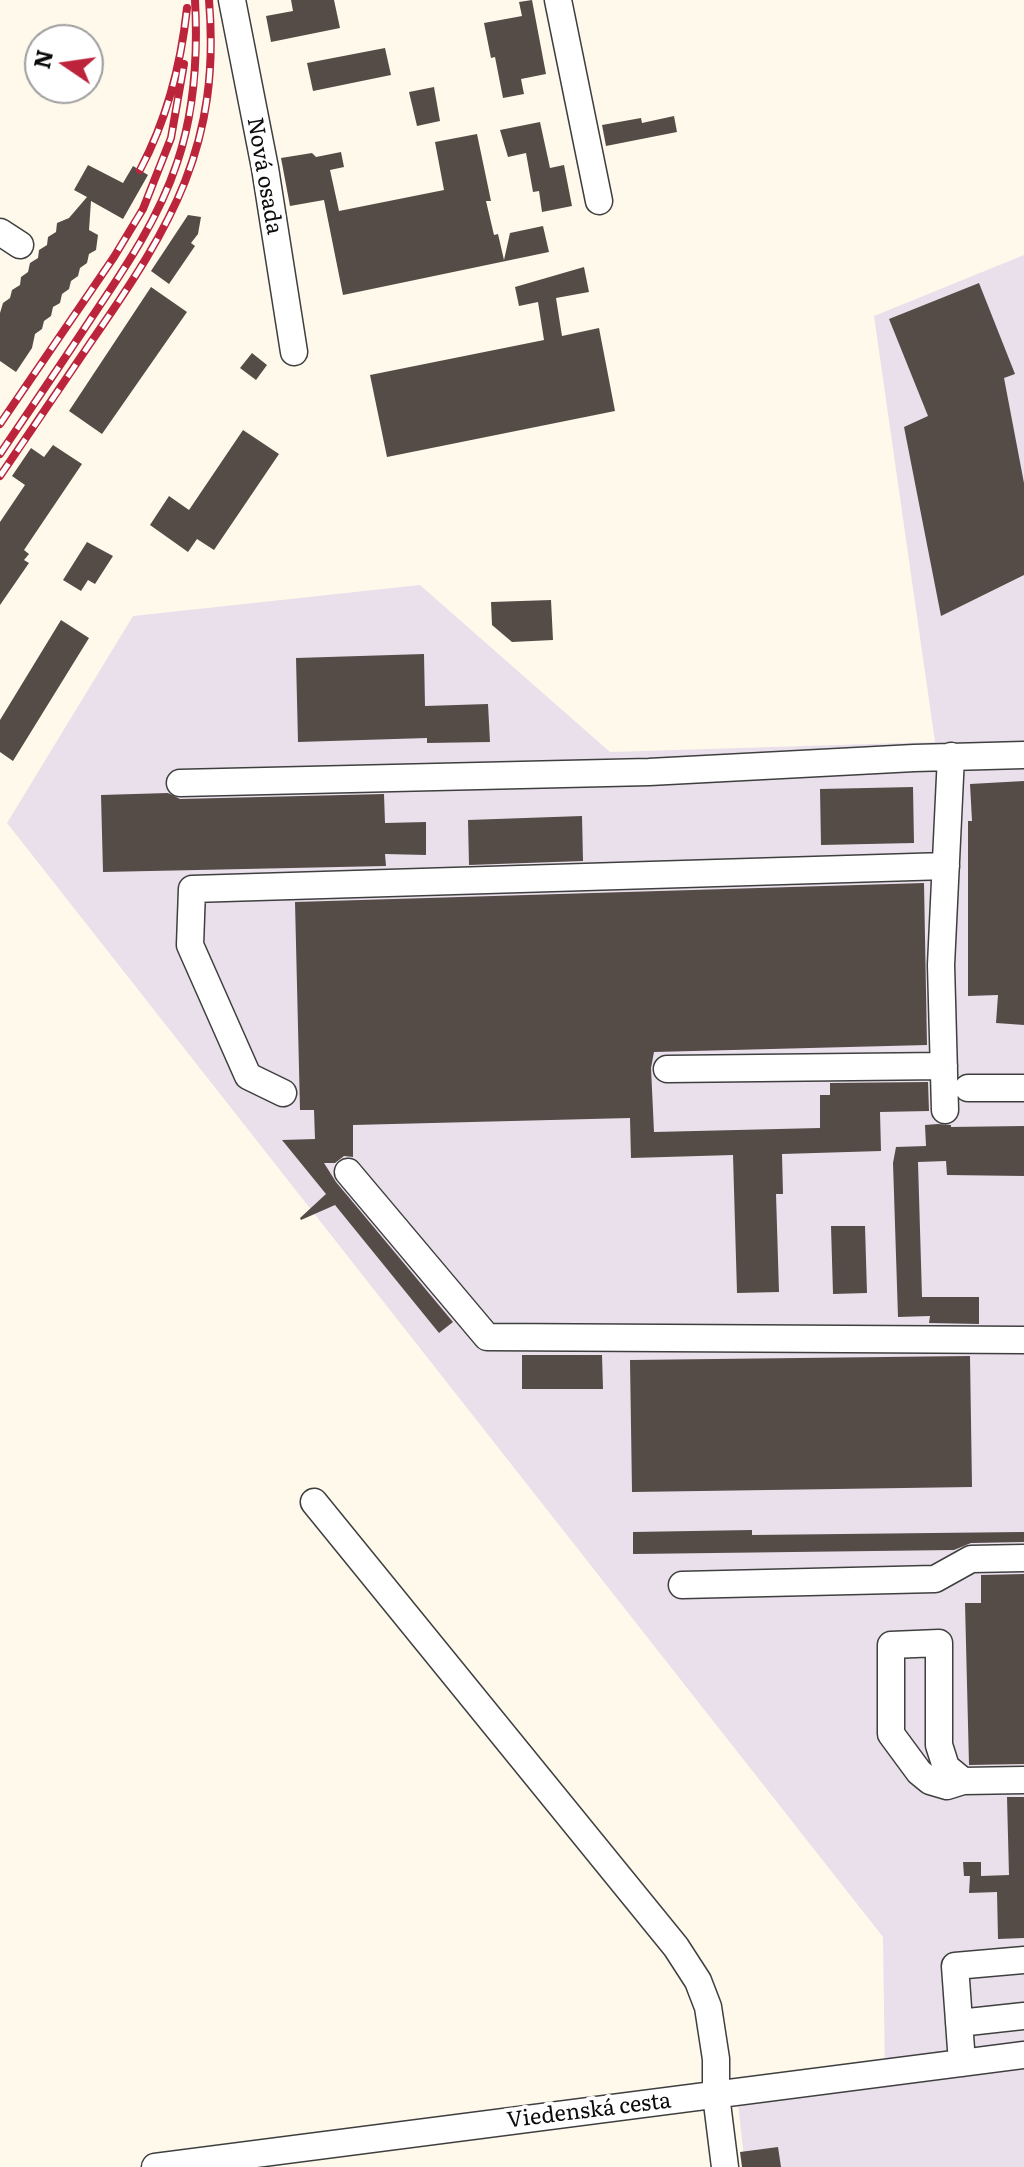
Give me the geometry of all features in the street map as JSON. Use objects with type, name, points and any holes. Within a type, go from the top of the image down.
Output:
[{"type":"street","name":"Nová osada","points":[[232,0],[265,168],[294,352]]},
{"type":"street","points":[[558,0],[599,201]]},
{"type":"street","points":[[180,783],[649,772],[1024,755]]},
{"type":"street","points":[[945,1110],[941,965],[951,756]]},
{"type":"street","points":[[283,1093],[248,1076],[190,945],[192,889],[946,866]]},
{"type":"street","points":[[667,1069],[944,1066]]},
{"type":"street","points":[[968,1088],[1024,1088]]},
{"type":"street","points":[[348,1172],[487,1337],[1024,1340]]},
{"type":"street","points":[[314,1502],[676,1947],[698,1981],[708,2007],[716,2059],[716,2095],[725,2167]]},
{"type":"street","points":[[682,1585],[935,1579],[971,1559],[1024,1558]]},
{"type":"street","points":[[963,1781],[946,1767],[939,1745],[939,1643],[891,1645],[891,1734],[919,1772],[930,1781],[947,1786],[963,1781],[1024,1780]]},
{"type":"street","points":[[962,2063],[955,1966],[1024,1960]]},
{"type":"street","points":[[959,2023],[1024,2016]]},
{"type":"street","name":"Viedenská cesta","points":[[155,2167],[1024,2055]]},
{"type":"shaded area","points":[[1024,255],[1024,2167],[745,2167],[737,2094],[885,2079],[883,1937],[7,823],[133,616],[420,585],[610,752],[935,742],[874,316]]},
{"type":"building","points":[[291,0],[334,0],[340,28],[271,42],[266,16],[293,11]]},
{"type":"building","points":[[532,0],[546,74],[521,79],[524,94],[503,98],[484,23],[522,16],[519,2]]},
{"type":"building","points":[[385,48],[391,75],[313,91],[307,63]]},
{"type":"building","points":[[434,87],[440,121],[417,126],[409,92]]},
{"type":"building","points":[[674,116],[677,132],[606,146],[602,125],[641,118],[642,123]]},
{"type":"building","points":[[540,122],[550,168],[564,165],[572,206],[542,212],[539,191],[533,192],[526,153],[508,157],[500,130]]},
{"type":"building","points":[[477,134],[491,201],[486,201],[504,260],[510,233],[543,226],[549,252],[343,295],[324,200],[290,206],[281,158],[312,153],[316,157],[341,152],[344,167],[330,170],[339,211],[444,190],[435,142]]},
{"type":"building","points":[[88,165],[123,183],[133,166],[148,175],[123,219],[91,201],[89,230],[98,235],[96,250],[89,254],[87,263],[62,294],[60,303],[53,307],[51,316],[35,334],[32,348],[16,372],[0,361],[0,313],[3,303],[20,285],[21,277],[28,272],[30,263],[47,245],[48,237],[56,232],[57,223],[69,218],[87,197],[74,190]]},
{"type":"building","points":[[188,215],[201,217],[198,234],[191,243],[195,246],[169,284],[151,271]]},
{"type":"building","points":[[584,267],[589,292],[556,298],[562,336],[599,328],[615,411],[387,457],[370,375],[544,340],[538,302],[519,306],[515,287]]},
{"type":"building","points":[[979,283],[1015,374],[1004,378],[1024,483],[1024,575],[941,616],[904,427],[928,416],[889,319]]},
{"type":"building","points":[[151,287],[187,312],[102,434],[69,411]]},
{"type":"building","points":[[252,353],[267,365],[256,380],[240,368]]},
{"type":"building","points":[[243,430],[279,454],[214,550],[197,539],[188,552],[150,525],[169,496],[189,510]]},
{"type":"building","points":[[53,445],[82,464],[24,550],[29,554],[24,560],[29,563],[0,605],[0,522],[25,485],[12,476],[31,448],[44,457]]},
{"type":"building","points":[[87,542],[113,556],[95,584],[88,580],[81,591],[63,580]]},
{"type":"building","points":[[551,600],[553,640],[512,642],[492,625],[491,602]]},
{"type":"building","points":[[61,620],[89,638],[13,761],[0,752],[0,720]]},
{"type":"building","points":[[424,654],[425,706],[488,704],[490,742],[427,743],[427,738],[298,742],[296,658]]},
{"type":"building","points":[[1024,781],[1024,1025],[996,1023],[998,995],[968,996],[968,821],[972,821],[970,784]]},
{"type":"building","points":[[913,787],[914,843],[821,845],[820,789]]},
{"type":"building","points":[[168,793],[180,799],[384,794],[385,823],[426,822],[426,855],[385,854],[386,866],[103,872],[101,795]]},
{"type":"building","points":[[582,816],[583,861],[469,865],[468,820]]},
{"type":"building","points":[[924,883],[927,1045],[654,1052],[651,1068],[654,1132],[820,1128],[820,1095],[830,1095],[830,1083],[928,1082],[929,1111],[880,1112],[881,1151],[782,1154],[783,1194],[776,1194],[779,1292],[737,1293],[733,1155],[631,1158],[630,1118],[353,1125],[353,1157],[344,1156],[335,1163],[324,1163],[336,1182],[453,1322],[439,1333],[335,1205],[301,1220],[326,1194],[282,1140],[315,1139],[314,1110],[300,1110],[295,902]]},
{"type":"building","points":[[925,1125],[951,1127],[1024,1126],[1024,1176],[947,1175],[946,1161],[918,1162],[922,1297],[979,1297],[979,1324],[929,1323],[930,1316],[898,1317],[893,1163],[896,1147],[926,1146]]},
{"type":"building","points":[[831,1226],[865,1226],[867,1293],[833,1294]]},
{"type":"building","points":[[522,1355],[602,1355],[603,1389],[522,1389]]},
{"type":"building","points":[[970,1356],[972,1487],[632,1492],[630,1360]]},
{"type":"building","points":[[752,1530],[752,1535],[1024,1532],[1024,1542],[971,1543],[954,1550],[633,1554],[633,1532]]},
{"type":"building","points":[[1024,1574],[1024,1764],[969,1765],[965,1603],[981,1603],[981,1575]]},
{"type":"building","points":[[1007,1797],[1024,1797],[1024,1938],[998,1939],[997,1892],[969,1893],[970,1876],[964,1876],[963,1862],[981,1862],[981,1876],[1009,1875]]},
{"type":"building","points":[[778,2147],[781,2167],[742,2167],[740,2152]]},
{"type":"railway","points":[[0,454],[128,262],[169,184],[183,143],[191,103],[196,41],[195,0]]},
{"type":"railway","points":[[0,476],[121,298],[168,220],[198,141],[207,98],[211,52],[209,0]]},
{"type":"railway","points":[[140,170],[158,131],[171,91],[187,8]]},
{"type":"railway","points":[[0,424],[114,257],[143,209],[171,138],[184,64]]}]
